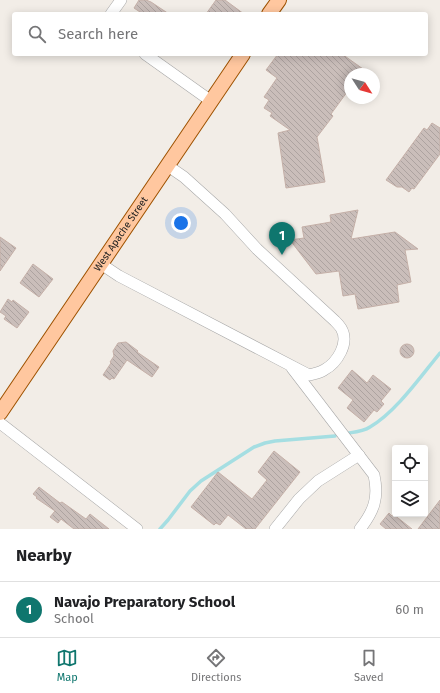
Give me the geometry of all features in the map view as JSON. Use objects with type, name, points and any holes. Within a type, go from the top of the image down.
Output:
[{"type":"main road","points":[[270,12],[279,0]]},
{"type":"main road","name":"West Apache Street","points":[[0,413],[102,264],[241,56]]},
{"type":"lane","points":[[112,12],[121,0]]},
{"type":"lane","points":[[148,56],[211,101]]},
{"type":"lane","points":[[102,264],[119,276],[309,375],[322,371],[332,365],[341,353],[343,336],[341,328],[335,321],[257,249],[225,214],[184,177],[168,166]]},
{"type":"lane","points":[[290,365],[374,475],[377,489],[375,503],[360,529]]},
{"type":"lane","points":[[0,423],[137,529]]},
{"type":"lane","points":[[275,529],[299,499],[318,481],[359,455]]},
{"type":"building","points":[[139,0],[146,0],[166,12],[140,12],[134,8]]},
{"type":"building","points":[[216,0],[225,0],[241,12],[207,12]]},
{"type":"building","points":[[276,56],[345,56],[362,68],[344,68],[344,96],[331,114],[333,116],[317,137],[325,182],[286,188],[278,133],[290,130],[270,116],[272,113],[264,108],[269,100],[264,97],[277,78],[266,70]]},
{"type":"building","points":[[432,123],[440,128],[440,154],[414,189],[412,188],[409,192],[386,180],[424,128],[427,130]]},
{"type":"building","points":[[358,210],[351,239],[395,232],[418,249],[405,250],[411,282],[397,285],[399,302],[358,309],[355,294],[343,296],[339,271],[316,274],[290,240],[304,238],[302,227],[331,222],[330,215]]},
{"type":"building","points":[[0,237],[16,248],[0,271]]},
{"type":"building","points":[[33,264],[53,279],[39,297],[20,283]]},
{"type":"building","points":[[8,299],[12,302],[13,300],[29,312],[17,328],[4,319],[6,316],[0,312]]},
{"type":"building","points":[[126,342],[138,351],[137,352],[159,367],[152,377],[127,360],[114,379],[112,378],[110,380],[103,375],[111,363],[110,362],[114,356],[113,351],[118,343]]},
{"type":"building","points":[[404,344],[410,344],[414,348],[414,354],[410,358],[404,358],[400,354],[400,348]]},
{"type":"building","points":[[352,370],[367,383],[373,375],[391,389],[381,401],[384,404],[377,412],[374,410],[364,422],[347,408],[353,400],[338,388]]},
{"type":"building","points":[[274,451],[300,472],[255,529],[246,529],[228,515],[220,525],[216,523],[214,525],[191,507],[218,472],[252,499],[267,480],[258,472]]},
{"type":"building","points":[[39,487],[60,503],[62,502],[86,519],[90,514],[109,529],[74,529],[61,519],[58,523],[50,517],[55,511],[36,498],[37,497],[33,494]]},
{"type":"building","points":[[440,500],[440,529],[418,529]]},
{"type":"building","points":[[389,513],[392,517],[397,517],[412,529],[386,529],[380,524]]},
{"type":"waterway","points":[[349,433],[368,428],[380,420],[408,393],[440,353]]},
{"type":"waterway","points":[[160,529],[190,491],[201,481],[254,447],[275,441],[335,436]]},
{"type":"place","name":"Navajo Preparatory School","points":[[282,255]]}]
